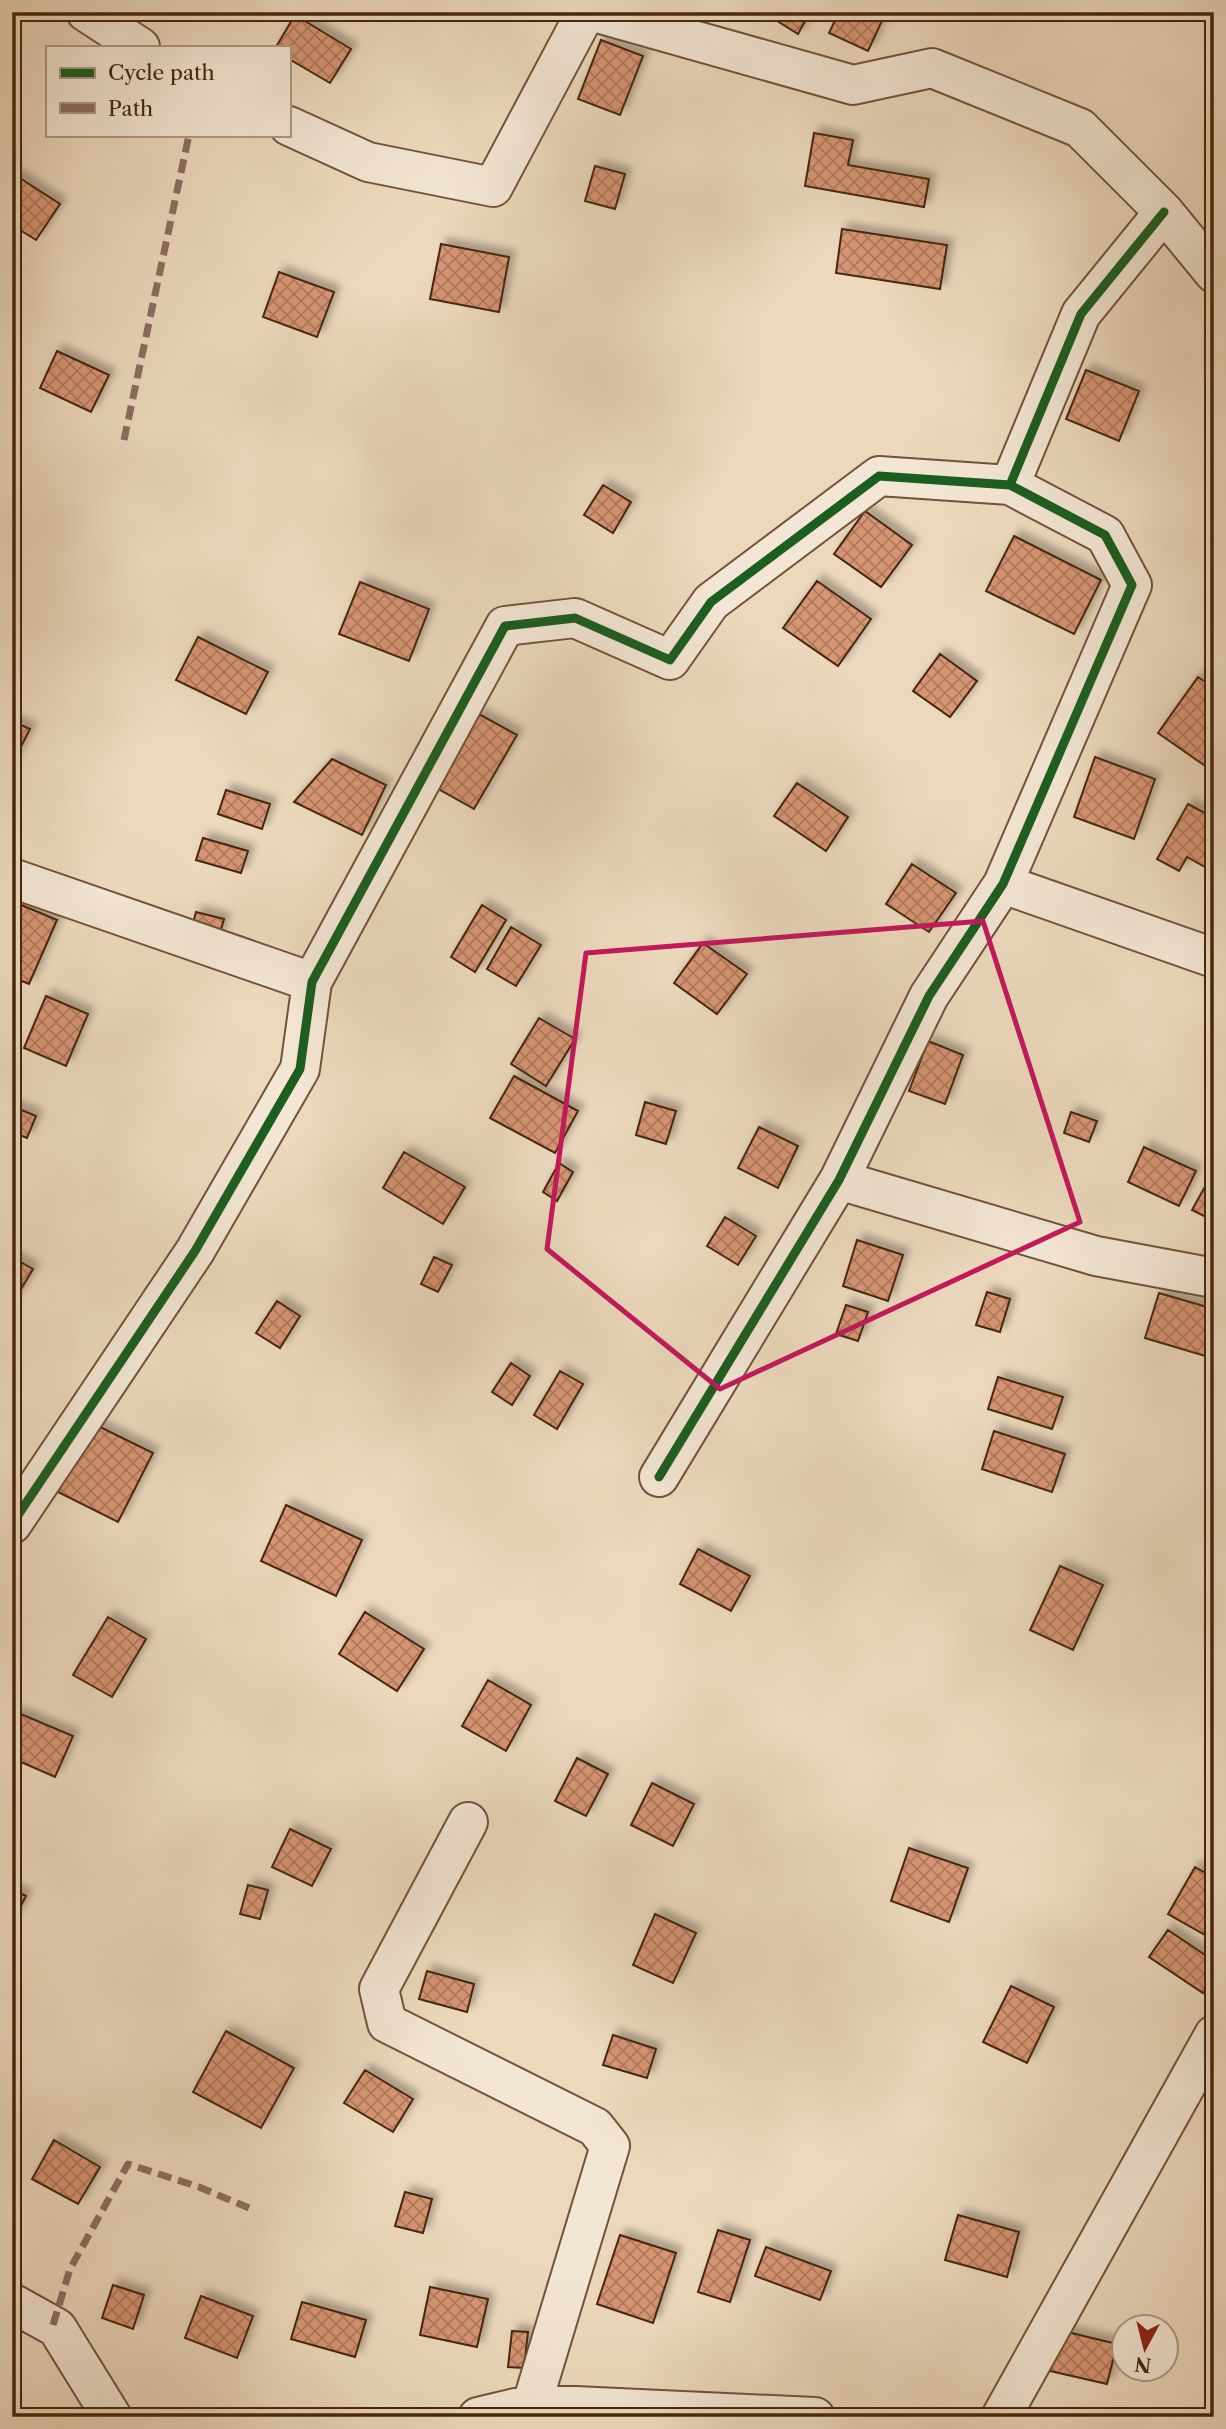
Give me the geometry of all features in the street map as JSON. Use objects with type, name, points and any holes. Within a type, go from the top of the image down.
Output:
[{"type":"street","points":[[86,12],[137,46]]},
{"type":"street","points":[[290,127],[368,162],[493,187],[586,12]]},
{"type":"street","points":[[594,12],[853,85],[932,68],[1080,128],[1164,212],[1214,273]]},
{"type":"street","points":[[1010,485],[1081,314],[1164,212]]},
{"type":"street","points":[[12,1524],[195,1251],[300,1069],[312,982],[505,626],[575,618],[670,660],[711,602],[879,475],[1010,485],[1105,535],[1132,585],[1003,884],[929,996],[839,1180],[659,1477]]},
{"type":"street","points":[[12,878],[312,982]]},
{"type":"street","points":[[1003,884],[1214,958]]},
{"type":"street","points":[[839,1180],[1096,1256],[1214,1278]]},
{"type":"street","points":[[468,1822],[379,1989],[387,2022],[595,2127],[610,2146],[529,2410]]},
{"type":"street","points":[[1001,2417],[1214,2035]]},
{"type":"street","points":[[12,2303],[57,2328],[113,2417]]},
{"type":"street","points":[[478,2417],[529,2410],[815,2417]]},
{"type":"highlighted area","points":[[983,921],[1080,1222],[720,1389],[547,1249],[586,953]]},
{"type":"building","points":[[763,12],[810,12],[798,34]]},
{"type":"building","points":[[839,12],[886,12],[868,51],[829,33]]},
{"type":"building","points":[[295,15],[351,49],[330,83],[290,60],[290,46],[277,46]]},
{"type":"building","points":[[601,40],[643,56],[620,115],[578,99]]},
{"type":"building","points":[[814,133],[853,140],[848,165],[929,179],[924,207],[805,186]]},
{"type":"building","points":[[595,166],[625,174],[615,209],[585,201]]},
{"type":"building","points":[[12,173],[60,204],[36,240],[12,225]]},
{"type":"building","points":[[842,229],[947,245],[940,289],[836,273]]},
{"type":"building","points":[[441,244],[509,257],[499,312],[430,299]]},
{"type":"building","points":[[279,272],[334,292],[317,337],[263,317]]},
{"type":"building","points":[[57,351],[109,375],[91,412],[40,388]]},
{"type":"building","points":[[1086,370],[1139,391],[1119,441],[1066,419]]},
{"type":"building","points":[[603,485],[631,502],[613,533],[584,515]]},
{"type":"building","points":[[865,511],[912,545],[881,587],[834,554]]},
{"type":"building","points":[[1014,536],[1101,580],[1074,634],[986,591]]},
{"type":"building","points":[[817,581],[871,619],[838,666],[783,628]]},
{"type":"building","points":[[360,582],[429,609],[409,661],[339,634]]},
{"type":"building","points":[[198,637],[268,672],[246,714],[176,680]]},
{"type":"building","points":[[940,654],[977,681],[950,717],[913,691]]},
{"type":"building","points":[[1198,677],[1214,688],[1214,772],[1158,733]]},
{"type":"building","points":[[477,713],[517,735],[474,809],[435,787]]},
{"type":"building","points":[[12,721],[30,729],[12,764]]},
{"type":"building","points":[[1095,757],[1155,779],[1134,839],[1074,817]]},
{"type":"building","points":[[332,759],[386,785],[362,835],[294,802]]},
{"type":"building","points":[[797,783],[848,817],[826,851],[774,816]]},
{"type":"building","points":[[226,790],[270,804],[262,829],[218,814]]},
{"type":"building","points":[[1188,804],[1214,818],[1214,872],[1187,857],[1179,871],[1157,859]]},
{"type":"building","points":[[203,838],[248,851],[241,873],[196,860]]},
{"type":"building","points":[[912,864],[956,893],[929,932],[886,904]]},
{"type":"building","points":[[12,901],[57,920],[29,984],[12,977]]},
{"type":"building","points":[[482,905],[506,920],[475,972],[451,957]]},
{"type":"building","points":[[196,912],[224,919],[219,937],[191,931]]},
{"type":"building","points":[[511,927],[541,945],[516,986],[487,969]]},
{"type":"building","points":[[703,943],[747,974],[717,1014],[674,983]]},
{"type":"building","points":[[46,996],[88,1014],[66,1066],[24,1048]]},
{"type":"building","points":[[539,1018],[575,1039],[546,1086],[511,1064]]},
{"type":"building","points":[[928,1041],[963,1055],[945,1104],[909,1091]]},
{"type":"building","points":[[514,1076],[578,1111],[555,1153],[490,1118]]},
{"type":"building","points":[[645,1102],[676,1111],[666,1144],[636,1135]]},
{"type":"building","points":[[12,1106],[36,1116],[27,1138],[12,1132]]},
{"type":"building","points":[[1071,1112],[1097,1121],[1089,1142],[1064,1133]]},
{"type":"building","points":[[759,1127],[798,1146],[778,1188],[738,1168]]},
{"type":"building","points":[[1144,1147],[1196,1171],[1179,1206],[1128,1182]]},
{"type":"building","points":[[404,1152],[465,1187],[443,1224],[383,1188]]},
{"type":"building","points":[[559,1163],[573,1172],[557,1201],[543,1192]]},
{"type":"building","points":[[1207,1183],[1214,1186],[1214,1221],[1192,1210]]},
{"type":"building","points":[[725,1217],[756,1236],[738,1265],[707,1246]]},
{"type":"building","points":[[857,1240],[903,1255],[888,1301],[843,1286]]},
{"type":"building","points":[[12,1257],[33,1269],[12,1304]]},
{"type":"building","points":[[434,1257],[452,1265],[438,1292],[421,1284]]},
{"type":"building","points":[[987,1292],[1010,1299],[1000,1332],[976,1325]]},
{"type":"building","points":[[1159,1293],[1214,1309],[1212,1358],[1145,1338]]},
{"type":"building","points":[[277,1301],[300,1316],[280,1348],[256,1333]]},
{"type":"building","points":[[846,1305],[868,1312],[858,1341],[836,1334]]},
{"type":"building","points":[[511,1363],[530,1376],[512,1405],[492,1392]]},
{"type":"building","points":[[560,1371],[583,1384],[557,1429],[534,1415]]},
{"type":"building","points":[[998,1377],[1063,1397],[1052,1429],[988,1409]]},
{"type":"building","points":[[92,1423],[153,1453],[118,1522],[58,1492]]},
{"type":"building","points":[[994,1431],[1065,1454],[1052,1492],[982,1469]]},
{"type":"building","points":[[286,1505],[362,1540],[336,1596],[261,1561]]},
{"type":"building","points":[[698,1549],[750,1576],[731,1611],[680,1584]]},
{"type":"building","points":[[1060,1566],[1103,1585],[1073,1650],[1030,1630]]},
{"type":"building","points":[[365,1612],[424,1649],[397,1691],[339,1654]]},
{"type":"building","points":[[108,1617],[146,1639],[112,1697],[73,1675]]},
{"type":"building","points":[[488,1680],[531,1705],[506,1751],[462,1726]]},
{"type":"building","points":[[16,1712],[73,1736],[55,1777],[12,1758],[12,1720]]},
{"type":"building","points":[[577,1758],[608,1774],[586,1816],[555,1801]]},
{"type":"building","points":[[652,1783],[694,1804],[673,1846],[631,1825]]},
{"type":"building","points":[[290,1829],[331,1849],[312,1886],[272,1867]]},
{"type":"building","points":[[909,1848],[968,1868],[949,1922],[891,1901]]},
{"type":"building","points":[[1195,1867],[1214,1878],[1214,1940],[1168,1914]]},
{"type":"building","points":[[248,1885],[268,1890],[260,1919],[240,1914]]},
{"type":"building","points":[[12,1889],[26,1896],[12,1923]]},
{"type":"building","points":[[655,1914],[696,1933],[673,1983],[633,1965]]},
{"type":"building","points":[[1168,1930],[1214,1961],[1214,1977],[1203,1993],[1149,1957]]},
{"type":"building","points":[[427,1971],[474,1984],[467,2012],[419,1999]]},
{"type":"building","points":[[1011,1986],[1054,2007],[1027,2063],[983,2042]]},
{"type":"building","points":[[226,2031],[294,2068],[261,2128],[193,2092]]},
{"type":"building","points":[[613,2035],[656,2049],[647,2078],[603,2065]]},
{"type":"building","points":[[365,2070],[413,2099],[393,2132],[344,2103]]},
{"type":"building","points":[[54,2140],[100,2167],[78,2204],[32,2179]]},
{"type":"building","points":[[405,2192],[432,2199],[423,2233],[395,2226]]},
{"type":"building","points":[[958,2215],[1019,2232],[1007,2277],[945,2260]]},
{"type":"building","points":[[718,2230],[750,2240],[730,2302],[698,2292]]},
{"type":"building","points":[[620,2235],[676,2253],[653,2323],[597,2304]]},
{"type":"building","points":[[766,2247],[831,2271],[820,2300],[755,2276]]},
{"type":"building","points":[[113,2285],[144,2295],[133,2329],[102,2318]]},
{"type":"building","points":[[430,2287],[488,2299],[477,2347],[420,2335]]},
{"type":"building","points":[[201,2296],[253,2316],[237,2358],[185,2338]]},
{"type":"building","points":[[302,2302],[366,2320],[355,2357],[291,2339]]},
{"type":"building","points":[[1059,2330],[1110,2342],[1110,2372],[1107,2384],[1050,2371]]},
{"type":"building","points":[[512,2331],[528,2332],[524,2368],[508,2367]]},
{"type":"marked path","points":[[124,440],[189,136]]},
{"type":"marked path","points":[[53,2325],[70,2269],[128,2164],[199,2187],[249,2208]]},
{"type":"cycle path","points":[[12,1524],[195,1251],[300,1069],[312,982],[505,626],[575,618],[670,660],[711,602],[879,476],[1010,485],[1081,314],[1164,212]]},
{"type":"cycle path","points":[[659,1477],[839,1180],[929,996],[1003,884],[1132,585],[1105,535],[1010,485]]}]
